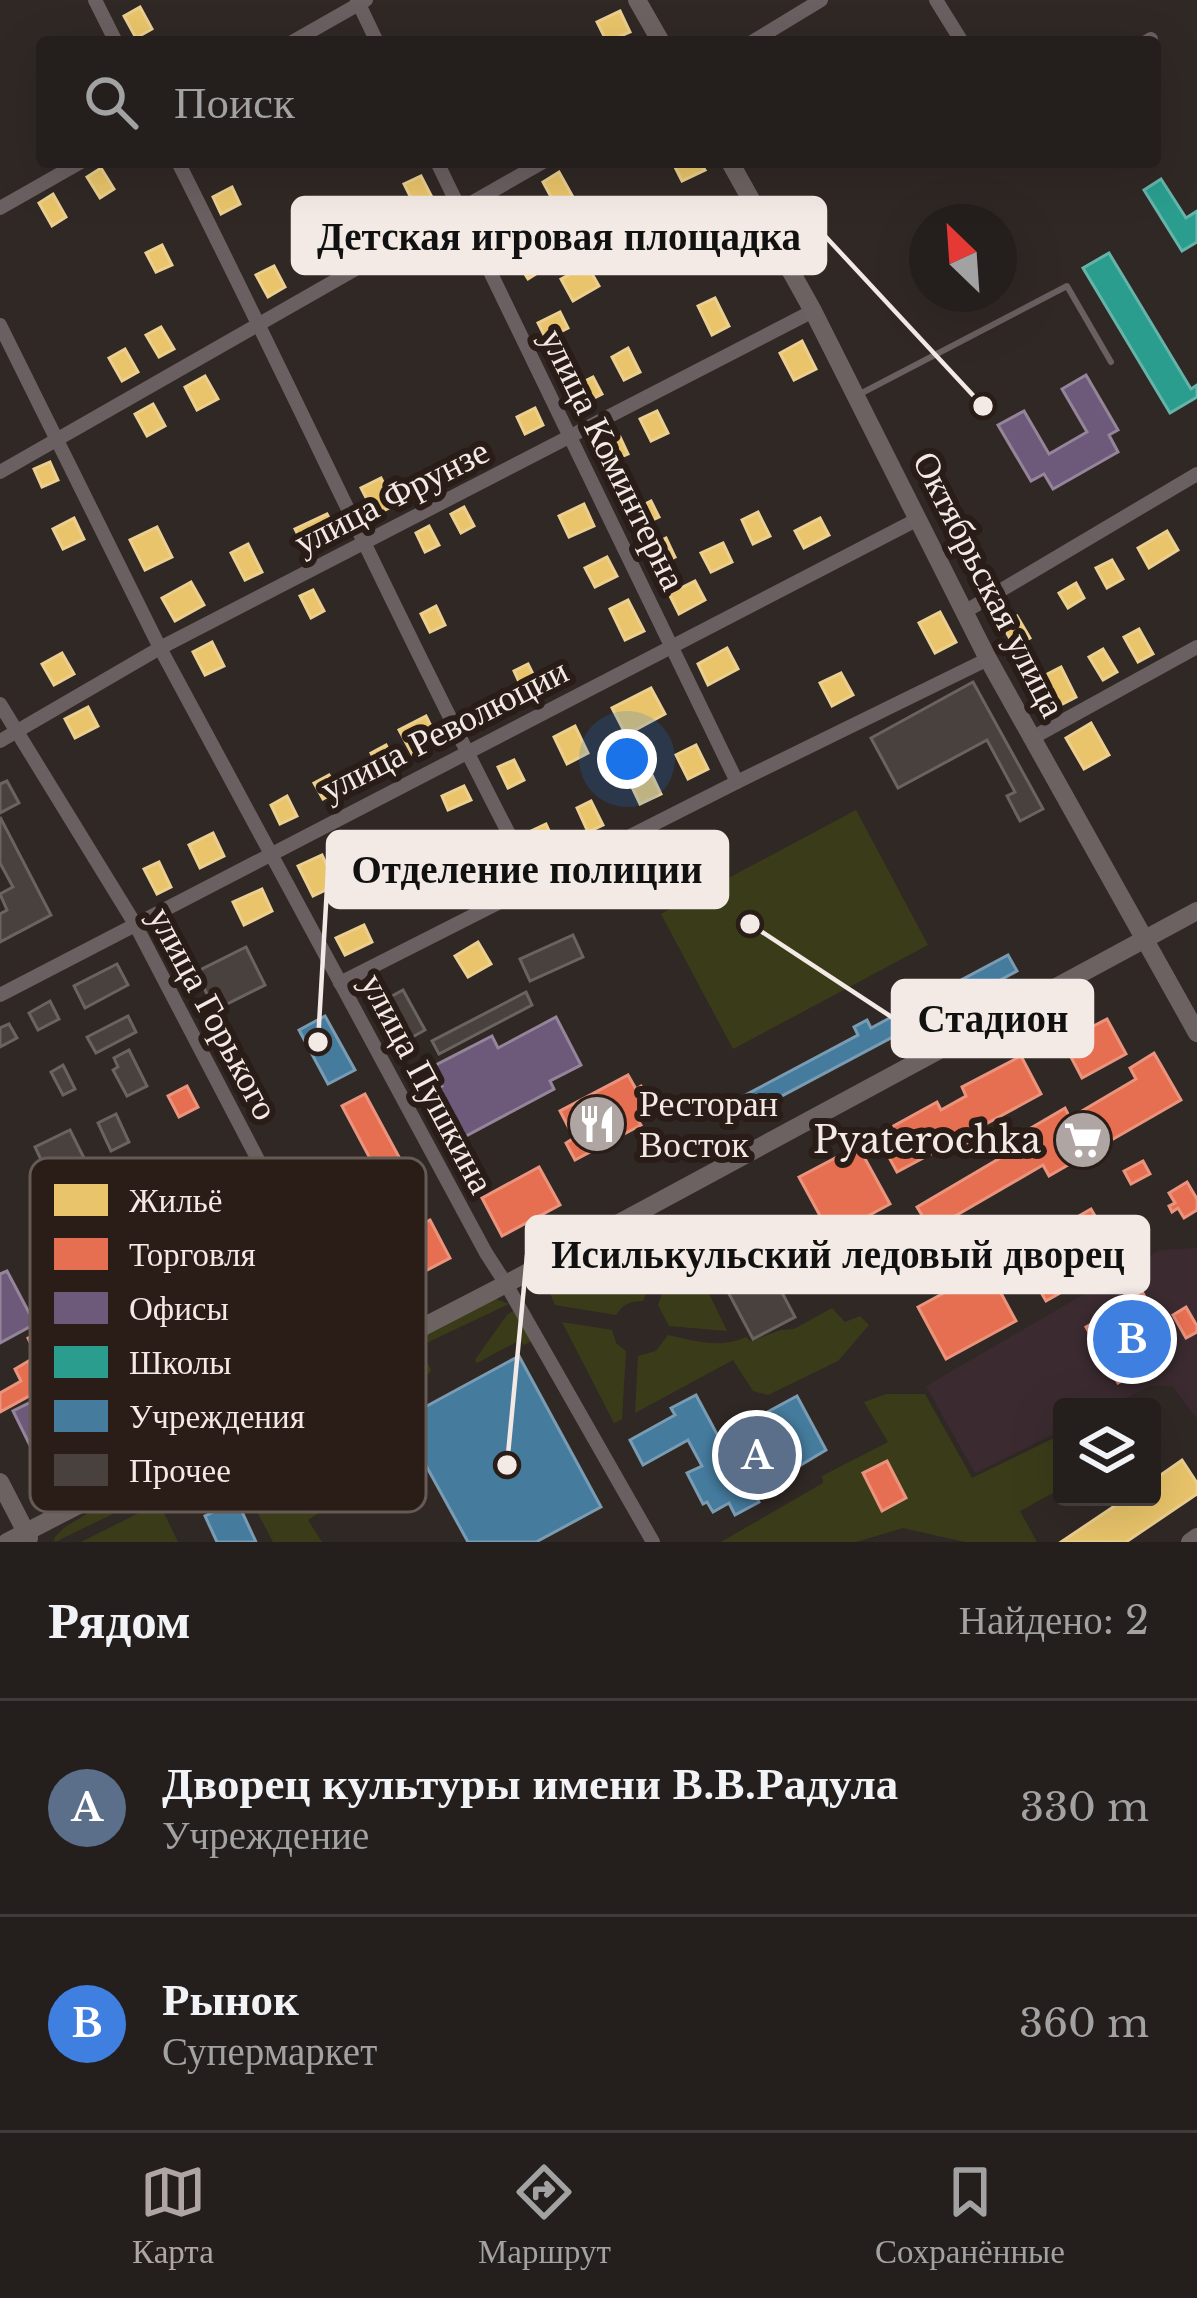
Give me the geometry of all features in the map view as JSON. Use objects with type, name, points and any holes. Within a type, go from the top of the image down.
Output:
[{"type":"street","points":[[95,0],[113,36]]},
{"type":"street","points":[[637,0],[658,36]]},
{"type":"street","points":[[762,36],[820,0]]},
{"type":"street","points":[[936,0],[958,36]]},
{"type":"street","points":[[302,36],[360,1],[375,36]]},
{"type":"street","points":[[0,208],[70,168]]},
{"type":"street","points":[[181,168],[362,544],[535,884]]},
{"type":"street","name":"улица Коминтерна","points":[[440,168],[737,782]]},
{"type":"street","points":[[0,472],[532,168]]},
{"type":"street","name":"Октябрьская улица","points":[[733,168],[813,310],[988,659],[1197,1033]]},
{"type":"street","name":"улица Фрунзе","points":[[0,741],[160,648],[813,310]]},
{"type":"street","name":"улица Пушкина","points":[[0,325],[160,648],[486,1253],[653,1542]]},
{"type":"street","points":[[966,611],[1197,474]]},
{"type":"street","name":"улица Революции","points":[[0,995],[918,519]]},
{"type":"street","points":[[1032,738],[1197,647]]},
{"type":"street","points":[[340,983],[988,659]]},
{"type":"street","name":"улица Горького","points":[[0,704],[135,923],[257,1158]]},
{"type":"street","points":[[426,1326],[1197,911]]},
{"type":"street","points":[[0,1482],[29,1537]]},
{"type":"street","points":[[7,1542],[29,1537],[73,1512]]},
{"type":"lane","points":[[855,396],[1067,286],[1112,362]]},
{"type":"shaded area","points":[[1197,1248],[1197,1419],[1172,1386],[1150,1386],[1126,1398],[1053,1398],[1053,1434],[975,1473],[926,1386],[1160,1250]]},
{"type":"green space","points":[[856,810],[928,945],[733,1049],[661,914]]},
{"type":"green space","points":[[668,1234],[643,1301],[627,1304],[616,1315],[555,1305],[550,1293]]},
{"type":"green space","points":[[682,1238],[727,1331],[669,1326],[658,1305]]},
{"type":"green space","points":[[493,1298],[509,1304],[426,1343],[426,1333]]},
{"type":"green space","points":[[832,1308],[845,1322],[860,1316],[869,1325],[838,1361],[768,1395],[753,1391],[733,1360],[635,1413],[638,1356],[656,1351],[668,1335],[707,1343],[746,1337],[751,1341],[794,1329]]},
{"type":"green space","points":[[514,1310],[532,1341],[524,1345],[520,1340],[477,1363],[475,1360]]},
{"type":"green space","points":[[562,1322],[612,1330],[616,1343],[626,1351],[622,1419],[614,1423]]},
{"type":"green space","points":[[886,1394],[925,1394],[972,1478],[1053,1438],[1053,1493],[1020,1511],[1037,1542],[965,1542],[903,1528],[856,1542],[721,1542],[823,1483],[822,1476],[888,1442],[864,1402]]},
{"type":"green space","points":[[90,1512],[117,1512],[55,1542],[65,1527]]},
{"type":"green space","points":[[141,1512],[163,1512],[178,1542],[81,1542]]},
{"type":"green space","points":[[257,1512],[320,1512],[308,1520],[322,1542],[273,1542]]},
{"type":"building: Жильё","points":[[140,7],[152,29],[135,36],[124,16]]},
{"type":"building: Жильё","points":[[620,11],[630,32],[604,36],[597,22]]},
{"type":"building: Жильё","points":[[101,168],[114,189],[100,198],[87,177]]},
{"type":"building: Жильё","points":[[676,168],[705,170],[682,181]]},
{"type":"building: Жильё","points":[[559,172],[574,199],[557,208],[543,182]]},
{"type":"building: Жильё","points":[[421,176],[435,203],[418,212],[404,184]]},
{"type":"building: Жильё","points":[[232,187],[240,204],[221,214],[213,197]]},
{"type":"building: Жильё","points":[[53,194],[66,217],[52,226],[39,203]]},
{"type":"building: Жильё","points":[[162,245],[172,265],[156,272],[146,253]]},
{"type":"building: Жильё","points":[[535,247],[547,267],[528,279],[515,258]]},
{"type":"building: Жильё","points":[[587,265],[599,286],[573,301],[561,279]]},
{"type":"building: Жильё","points":[[274,266],[285,287],[268,297],[256,275]]},
{"type":"building: Жильё","points":[[715,298],[729,326],[712,335],[698,306]]},
{"type":"building: Жильё","points":[[560,312],[568,328],[546,339],[538,323]]},
{"type":"building: Жильё","points":[[161,327],[174,349],[159,357],[146,335]]},
{"type":"building: Жильё","points":[[802,341],[816,369],[794,380],[780,353]]},
{"type":"building: Жильё","points":[[628,348],[640,372],[624,380],[612,357]]},
{"type":"building: Жильё","points":[[125,349],[138,372],[122,381],[109,358]]},
{"type":"building: Жильё","points":[[205,376],[218,399],[197,410],[185,387]]},
{"type":"building: Жильё","points":[[593,377],[602,394],[580,405],[571,388]]},
{"type":"building: Жильё","points":[[153,404],[165,426],[147,436],[135,414]]},
{"type":"building: Жильё","points":[[535,408],[543,425],[525,434],[517,417]]},
{"type":"building: Жильё","points":[[657,411],[668,433],[651,441],[640,419]]},
{"type":"building: Жильё","points":[[620,437],[628,454],[609,462],[602,445]]},
{"type":"building: Жильё","points":[[50,462],[58,480],[42,487],[34,469]]},
{"type":"building: Жильё","points":[[381,478],[395,505],[375,515],[361,488]]},
{"type":"building: Жильё","points":[[651,501],[659,517],[637,527],[629,512]]},
{"type":"building: Жильё","points":[[584,504],[594,526],[569,537],[559,516]]},
{"type":"building: Жильё","points":[[464,507],[474,526],[461,533],[451,514]]},
{"type":"building: Жильё","points":[[758,512],[770,536],[753,544],[742,520]]},
{"type":"building: Жильё","points":[[327,514],[337,533],[305,549],[295,529]]},
{"type":"building: Жильё","points":[[74,518],[84,539],[63,549],[53,529]]},
{"type":"building: Жильё","points":[[820,518],[829,535],[804,548],[795,531]]},
{"type":"building: Жильё","points":[[429,526],[439,545],[425,552],[416,533]]},
{"type":"building: Жильё","points":[[157,527],[172,557],[145,570],[130,540]]},
{"type":"building: Жильё","points":[[1167,531],[1178,550],[1149,568],[1138,548]]},
{"type":"building: Жильё","points":[[666,538],[675,557],[654,567],[645,548]]},
{"type":"building: Жильё","points":[[723,543],[732,562],[711,572],[701,553]]},
{"type":"building: Жильё","points":[[248,544],[262,572],[245,580],[231,553]]},
{"type":"building: Жильё","points":[[607,557],[617,576],[595,587],[585,568]]},
{"type":"building: Жильё","points":[[1112,560],[1123,579],[1107,588],[1096,568]]},
{"type":"building: Жильё","points":[[695,581],[705,600],[679,614],[669,594]]},
{"type":"building: Жильё","points":[[191,582],[204,605],[175,621],[162,598]]},
{"type":"building: Жильё","points":[[1076,583],[1084,598],[1068,608],[1059,593]]},
{"type":"building: Жильё","points":[[313,590],[324,611],[311,618],[300,596]]},
{"type":"building: Жильё","points":[[628,600],[644,631],[625,640],[610,609]]},
{"type":"building: Жильё","points":[[436,606],[445,625],[430,632],[421,614]]},
{"type":"building: Жильё","points":[[940,612],[956,642],[935,653],[919,623]]},
{"type":"building: Жильё","points":[[1017,616],[1030,638],[1015,647],[1002,625]]},
{"type":"building: Жильё","points":[[1139,629],[1153,654],[1138,662],[1124,637]]},
{"type":"building: Жильё","points":[[212,642],[224,666],[205,675],[193,652]]},
{"type":"building: Жильё","points":[[727,648],[738,669],[708,685],[698,664]]},
{"type":"building: Жильё","points":[[1103,649],[1117,672],[1103,680],[1089,657]]},
{"type":"building: Жильё","points":[[62,653],[74,674],[54,685],[42,664]]},
{"type":"building: Жильё","points":[[528,664],[539,686],[524,693],[514,671]]},
{"type":"building: Жильё","points":[[1061,667],[1076,697],[1051,710],[1036,680]]},
{"type":"building: Жильё","points":[[841,673],[853,695],[832,706],[820,683]]},
{"type":"building: Жильё","points":[[651,688],[665,714],[626,735],[612,708]]},
{"type":"building: Жильё","points":[[88,707],[98,726],[75,738],[65,719]]},
{"type":"building: Жильё","points":[[426,716],[438,740],[412,754],[399,730]]},
{"type":"building: Жильё","points":[[1091,723],[1109,755],[1084,769],[1066,738]]},
{"type":"building: Жильё","points":[[575,726],[588,753],[567,764],[554,737]]},
{"type":"building: Жильё","points":[[386,745],[395,761],[380,770],[371,753]]},
{"type":"building: Жильё","points":[[696,745],[708,769],[688,779],[676,755]]},
{"type":"building: Жильё","points":[[514,760],[524,780],[508,788],[498,767]]},
{"type":"building: Жильё","points":[[364,762],[371,775],[352,785],[345,772]]},
{"type":"building: Жильё","points":[[651,773],[661,794],[640,804],[630,783]]},
{"type":"building: Жильё","points":[[329,775],[338,791],[323,799],[314,783]]},
{"type":"building: Жильё","points":[[464,786],[471,800],[448,810],[442,796]]},
{"type":"building: Жильё","points":[[287,796],[297,816],[280,824],[271,805]]},
{"type":"building: Жильё","points":[[591,801],[603,825],[588,832],[577,808]]},
{"type":"building: Жильё","points":[[546,824],[556,846],[540,854],[529,832]]},
{"type":"building: Жильё","points":[[213,833],[224,856],[200,868],[189,845]]},
{"type":"building: Жильё","points":[[322,855],[336,885],[313,896],[298,866]]},
{"type":"building: Жильё","points":[[159,862],[171,887],[157,894],[144,869]]},
{"type":"building: Жильё","points":[[262,889],[272,911],[244,925],[233,902]]},
{"type":"building: Жильё","points":[[364,925],[372,942],[345,955],[336,938]]},
{"type":"building: Жильё","points":[[478,942],[491,964],[468,977],[455,956]]},
{"type":"building: Жильё","points":[[1182,1460],[1197,1483],[1197,1494],[1126,1542],[1061,1542],[1115,1506],[1161,1506],[1161,1475]]},
{"type":"building: Торговля","points":[[1107,1019],[1126,1054],[1082,1078],[1063,1042]]},
{"type":"building: Торговля","points":[[1154,1053],[1181,1100],[1049,1176],[1043,1165],[931,1230],[917,1207],[1029,1141],[1024,1132],[1065,1108],[1070,1118],[1136,1079],[1130,1068]]},
{"type":"building: Торговля","points":[[1021,1056],[1041,1094],[984,1125],[988,1133],[961,1148],[957,1140],[897,1172],[877,1135],[937,1102],[941,1110],[966,1096],[962,1087]]},
{"type":"building: Торговля","points":[[628,1075],[636,1089],[641,1086],[649,1113],[637,1119],[641,1125],[575,1160],[566,1143],[574,1138],[560,1111]]},
{"type":"building: Торговля","points":[[187,1086],[198,1107],[179,1117],[168,1096]]},
{"type":"building: Торговля","points":[[365,1094],[400,1158],[370,1158],[342,1106]]},
{"type":"building: Торговля","points":[[858,1146],[890,1204],[831,1236],[799,1177]]},
{"type":"building: Торговля","points":[[1143,1161],[1150,1174],[1131,1184],[1124,1171]]},
{"type":"building: Торговля","points":[[539,1167],[560,1205],[502,1236],[482,1198]]},
{"type":"building: Торговля","points":[[1187,1182],[1197,1199],[1197,1210],[1184,1218],[1178,1208],[1172,1212],[1169,1206],[1175,1203],[1169,1193]]},
{"type":"building: Торговля","points":[[1091,1209],[1120,1259],[1046,1301],[1031,1275],[1063,1257],[1049,1233]]},
{"type":"building: Торговля","points":[[430,1220],[450,1258],[426,1271],[426,1222]]},
{"type":"building: Торговля","points":[[988,1269],[1016,1321],[946,1359],[918,1307]]},
{"type":"building: Торговля","points":[[1139,1286],[1162,1328],[1151,1334],[1164,1357],[1118,1383],[1086,1327],[1129,1302],[1125,1295]]},
{"type":"building: Торговля","points":[[1186,1307],[1197,1332],[1186,1338],[1173,1315]]},
{"type":"building: Торговля","points":[[30,1360],[30,1396],[0,1412],[0,1393],[21,1381],[15,1369]]},
{"type":"building: Торговля","points":[[887,1461],[906,1498],[882,1511],[863,1473]]},
{"type":"building: Офисы","points":[[1086,375],[1118,430],[1109,435],[1118,452],[1053,489],[1044,474],[1031,481],[998,425],[1024,411],[1049,454],[1087,432],[1062,389]]},
{"type":"building: Офисы","points":[[556,1017],[581,1065],[550,1081],[554,1089],[453,1143],[427,1093],[442,1086],[432,1067],[492,1036],[498,1048]]},
{"type":"building: Офисы","points":[[7,1271],[30,1315],[30,1327],[0,1343],[0,1274]]},
{"type":"building: Офисы","points":[[30,1402],[30,1446],[13,1411]]},
{"type":"building: Школы","points":[[1161,179],[1186,218],[1197,211],[1197,242],[1182,251],[1144,190]]},
{"type":"building: Школы","points":[[1109,253],[1191,389],[1197,385],[1197,397],[1170,413],[1083,268]]},
{"type":"building: Учреждения","points":[[1008,955],[1017,971],[744,1116],[736,1100],[858,1035],[854,1027],[867,1020],[871,1028]]},
{"type":"building: Учреждения","points":[[325,1016],[355,1070],[328,1084],[299,1030]]},
{"type":"building: Учреждения","points":[[519,1356],[601,1507],[536,1542],[468,1542],[426,1466],[426,1406]]},
{"type":"building: Учреждения","points":[[696,1395],[719,1438],[797,1396],[826,1450],[791,1471],[794,1476],[754,1491],[759,1502],[735,1515],[729,1503],[713,1512],[707,1502],[703,1504],[687,1473],[702,1466],[688,1440],[643,1465],[630,1440],[675,1415],[671,1408]]},
{"type":"building: Учреждения","points":[[242,1512],[256,1542],[217,1542],[205,1516]]},
{"type":"building: Прочее","points":[[973,682],[1043,809],[1020,821],[1007,796],[1015,792],[987,740],[898,788],[871,738]]},
{"type":"building: Прочее","points":[[7,781],[19,803],[0,813],[0,784]]},
{"type":"building: Прочее","points":[[0,817],[51,915],[0,942],[0,914],[7,910],[0,894],[13,887],[0,863]]},
{"type":"building: Прочее","points":[[573,935],[583,957],[530,981],[520,959]]},
{"type":"building: Прочее","points":[[246,947],[265,985],[215,1010],[196,972]]},
{"type":"building: Прочее","points":[[117,964],[128,985],[85,1008],[74,986]]},
{"type":"building: Прочее","points":[[403,990],[425,1030],[398,1045],[377,1004]]},
{"type":"building: Прочее","points":[[526,992],[532,1005],[439,1054],[432,1041]]},
{"type":"building: Прочее","points":[[50,1001],[59,1019],[38,1030],[29,1013]]},
{"type":"building: Прочее","points":[[128,1016],[136,1032],[96,1053],[87,1037]]},
{"type":"building: Прочее","points":[[9,1024],[17,1038],[0,1047],[0,1028]]},
{"type":"building: Прочее","points":[[129,1050],[147,1086],[127,1096],[113,1070],[118,1067],[114,1058]]},
{"type":"building: Прочее","points":[[63,1065],[75,1089],[63,1095],[51,1072]]},
{"type":"building: Прочее","points":[[116,1114],[129,1142],[111,1151],[98,1123]]},
{"type":"building: Прочее","points":[[70,1130],[84,1158],[40,1158],[35,1147]]},
{"type":"building: Прочее","points":[[770,1270],[795,1317],[753,1339],[728,1292]]},
{"type":"place","name":"Детская игровая площадка","points":[[983,406]]},
{"type":"place","name":"Стадион","points":[[750,924]]},
{"type":"place","name":"Отделение полиции","points":[[318,1042]]},
{"type":"place","name":"Ресторан Восток","points":[[597,1124]]},
{"type":"place","name":"Pyaterochka","points":[[1083,1140]]},
{"type":"place","name":"Рынок","points":[[1132,1339]]},
{"type":"place","name":"Дворец культуры имени В.В.Радула","points":[[757,1455]]},
{"type":"place","name":"Исилькульский ледовый дворец","points":[[507,1465]]}]
